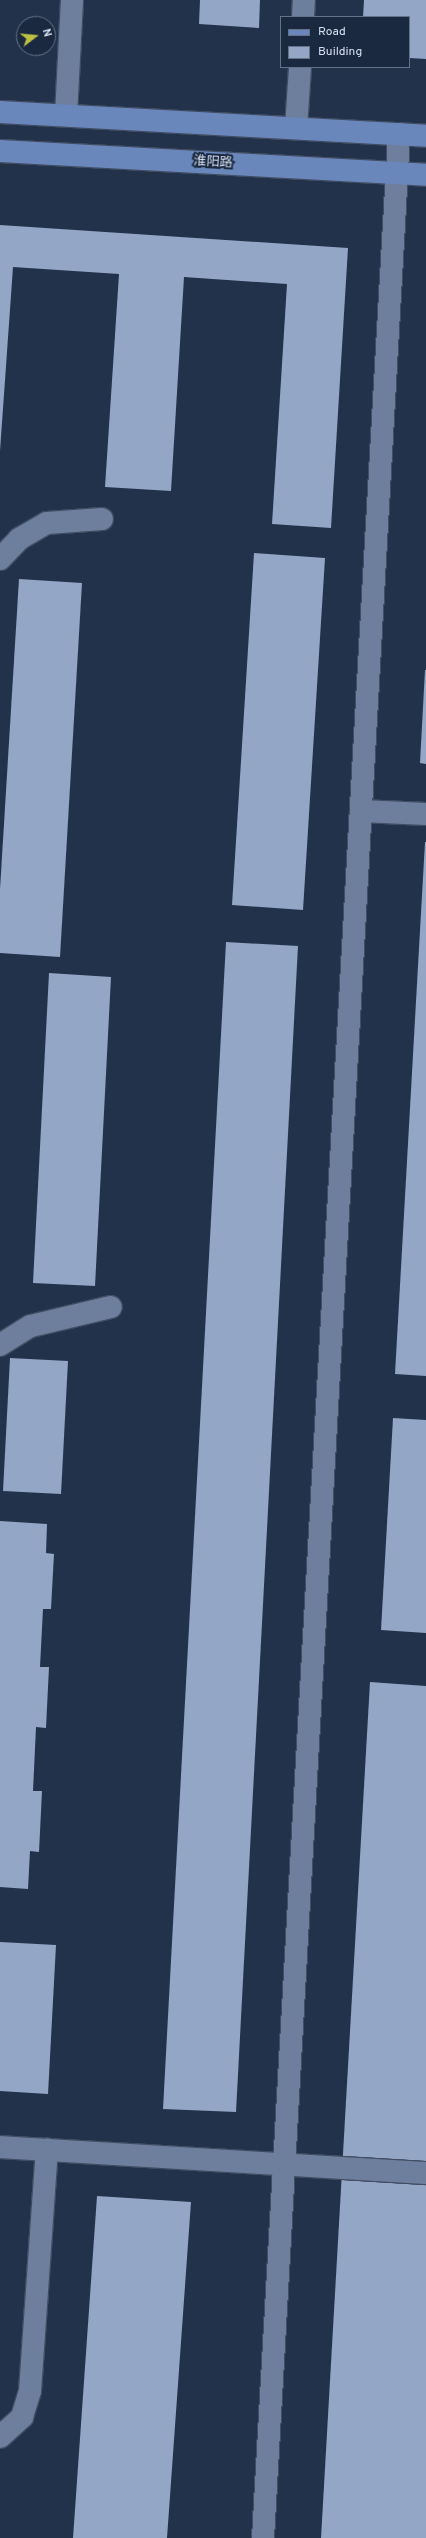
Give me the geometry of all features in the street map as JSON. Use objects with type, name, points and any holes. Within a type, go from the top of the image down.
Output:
[{"type":"main road","points":[[0,112],[426,136]]},
{"type":"main road","name":"淮阳路","points":[[0,151],[426,175]]},
{"type":"street","points":[[66,115],[72,0]]},
{"type":"street","points":[[303,16],[304,0]]},
{"type":"street","points":[[296,128],[300,68]]},
{"type":"street","points":[[263,2538],[399,134]]},
{"type":"street","points":[[0,559],[19,539],[47,522],[102,518]]},
{"type":"street","points":[[361,811],[426,814]]},
{"type":"street","points":[[0,1345],[31,1326],[111,1307]]},
{"type":"street","points":[[0,2147],[426,2173]]},
{"type":"street","points":[[0,2437],[22,2417],[30,2391],[47,2150]]},
{"type":"building","points":[[200,0],[260,0],[259,28],[199,24]]},
{"type":"building","points":[[364,0],[426,0],[426,59],[410,58],[410,16],[363,16]]},
{"type":"building","points":[[0,225],[348,248],[331,528],[272,524],[287,284],[184,277],[171,491],[105,487],[119,274],[13,267],[0,451]]},
{"type":"building","points":[[254,553],[325,558],[303,910],[232,905]]},
{"type":"building","points":[[19,579],[82,583],[60,957],[0,953],[0,889]]},
{"type":"building","points":[[426,670],[426,764],[420,763]]},
{"type":"building","points":[[426,842],[426,1376],[395,1374]]},
{"type":"building","points":[[226,942],[298,946],[236,2112],[163,2109]]},
{"type":"building","points":[[49,973],[111,977],[95,1286],[33,1283]]},
{"type":"building","points":[[10,1358],[68,1361],[61,1494],[3,1491]]},
{"type":"building","points":[[393,1418],[426,1420],[426,1633],[381,1630]]},
{"type":"building","points":[[0,1521],[47,1524],[46,1553],[54,1554],[51,1609],[43,1609],[40,1667],[49,1667],[46,1728],[36,1727],[33,1791],[42,1791],[39,1852],[30,1851],[28,1889],[0,1887]]},
{"type":"building","points":[[370,1682],[426,1686],[426,2538],[321,2538]]},
{"type":"building","points":[[0,1942],[56,1945],[48,2094],[0,2091]]},
{"type":"building","points":[[97,2196],[191,2202],[167,2538],[73,2538]]}]
